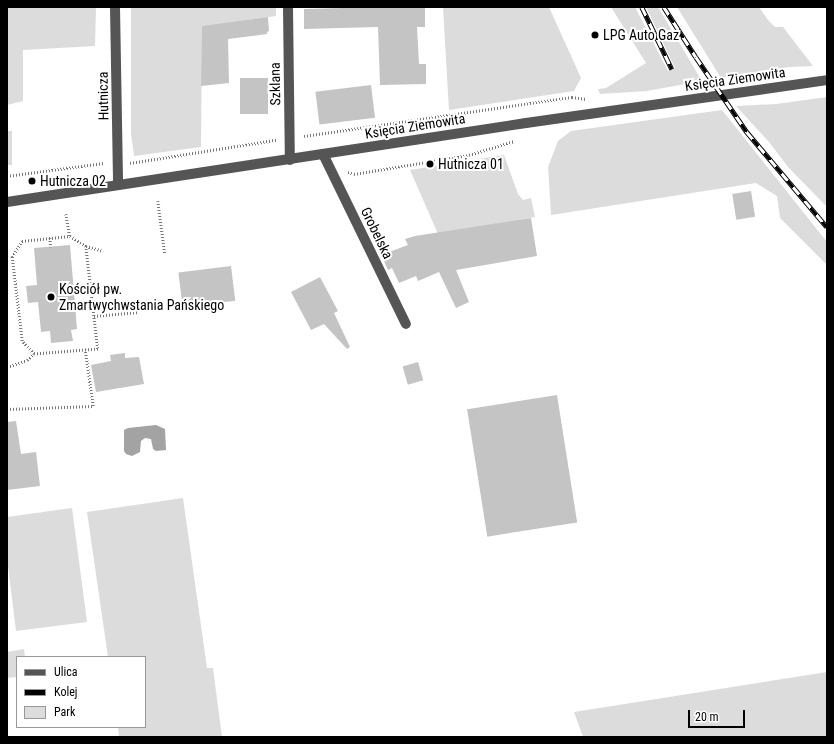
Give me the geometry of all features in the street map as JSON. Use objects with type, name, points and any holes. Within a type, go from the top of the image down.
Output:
[{"type":"street","name":"Hutnicza","points":[[115,7],[118,185]]},
{"type":"street","name":"Szklana","points":[[288,7],[290,160]]},
{"type":"street","name":"Księcia Ziemowita","points":[[7,202],[827,80]]},
{"type":"street","name":"Grobelska","points":[[324,154],[406,324]]},
{"type":"path","points":[[7,176],[91,163],[136,163],[290,138],[572,96],[590,99]]},
{"type":"path","points":[[158,201],[165,254]]},
{"type":"path","points":[[66,214],[70,236]]},
{"type":"path","points":[[34,354],[22,341],[12,257],[22,241],[70,236],[86,246],[103,251]]},
{"type":"path","points":[[50,238],[51,247]]},
{"type":"path","points":[[7,367],[27,360],[34,354],[98,349],[86,246]]},
{"type":"path","points":[[91,286],[110,285]]},
{"type":"path","points":[[94,316],[139,312]]},
{"type":"path","points":[[7,409],[93,406],[85,350]]},
{"type":"green space","points":[[7,7],[96,7],[95,46],[23,50],[23,101],[7,105]]},
{"type":"green space","points":[[131,7],[276,7],[276,16],[202,27],[201,147],[134,156],[131,134]]},
{"type":"green space","points":[[443,7],[549,7],[581,78],[574,91],[449,110]]},
{"type":"green space","points":[[611,7],[635,7],[668,71],[675,68],[646,7],[658,7],[702,81],[647,91],[600,94],[598,89],[606,88],[646,63]]},
{"type":"green space","points":[[677,7],[759,7],[775,27],[783,27],[813,66],[789,67],[721,78]]},
{"type":"green space","points":[[827,97],[827,207],[788,167],[769,142],[736,106],[776,104]]},
{"type":"green space","points":[[722,110],[827,242],[827,265],[780,218],[777,196],[756,183],[551,215],[548,167],[558,141],[571,131]]},
{"type":"green space","points":[[7,131],[12,131],[12,165],[7,165]]},
{"type":"green space","points":[[504,155],[518,194],[523,200],[531,198],[535,217],[438,234],[410,170]]},
{"type":"green space","points":[[183,498],[207,668],[213,668],[222,737],[119,737],[118,728],[146,728],[146,656],[108,656],[87,512]]},
{"type":"green space","points":[[72,508],[87,622],[16,631],[7,558],[7,517]]},
{"type":"green space","points":[[24,649],[25,656],[16,656],[16,677],[7,678],[7,652]]},
{"type":"green space","points":[[827,672],[827,737],[583,737],[574,712]]},
{"type":"shaded area","points":[[156,425],[165,429],[166,450],[156,451],[153,449],[151,439],[145,438],[141,441],[140,452],[132,456],[126,454],[124,451],[124,430],[128,428]]},
{"type":"building","points":[[425,7],[425,27],[417,27],[419,64],[426,64],[426,84],[380,85],[378,27],[304,29],[304,9]]},
{"type":"building","points":[[268,17],[269,31],[267,34],[228,39],[229,83],[201,86],[202,26]]},
{"type":"building","points":[[240,78],[268,78],[268,114],[240,114]]},
{"type":"building","points":[[371,85],[375,118],[319,125],[315,92]]},
{"type":"building","points":[[751,191],[755,217],[736,220],[732,194]]},
{"type":"building","points":[[531,218],[537,256],[456,270],[469,302],[456,308],[439,272],[418,281],[416,276],[399,283],[392,268],[388,270],[381,255],[408,245],[405,239],[415,236]]},
{"type":"building","name":"Kościół pw. Zmartwychwstania Pańskiego","points":[[70,245],[77,329],[71,330],[73,341],[51,343],[50,331],[41,332],[38,302],[28,303],[26,286],[37,285],[34,248]]},
{"type":"building","points":[[231,266],[235,301],[183,307],[178,272]]},
{"type":"building","points":[[320,277],[338,311],[334,313],[350,347],[347,349],[324,324],[311,330],[291,292]]},
{"type":"building","points":[[125,353],[125,358],[139,357],[144,384],[96,392],[91,365],[111,361],[110,355]]},
{"type":"building","points":[[418,362],[423,380],[408,385],[403,366]]},
{"type":"building","points":[[557,395],[577,522],[487,537],[467,409]]},
{"type":"building","points":[[16,421],[21,454],[36,452],[40,486],[7,490],[7,422]]},
{"type":"railway","points":[[642,7],[672,69]]},
{"type":"railway","points":[[664,7],[747,132],[827,227]]},
{"type":"place","name":"LPG Auto Gaz","points":[[595,35]]},
{"type":"place","name":"Hutnicza 01","points":[[430,164]]},
{"type":"place","name":"Hutnicza 02","points":[[32,181]]},
{"type":"place","name":"Kościół pw. Zmartwychwstania Pańskiego","points":[[51,297]]}]
